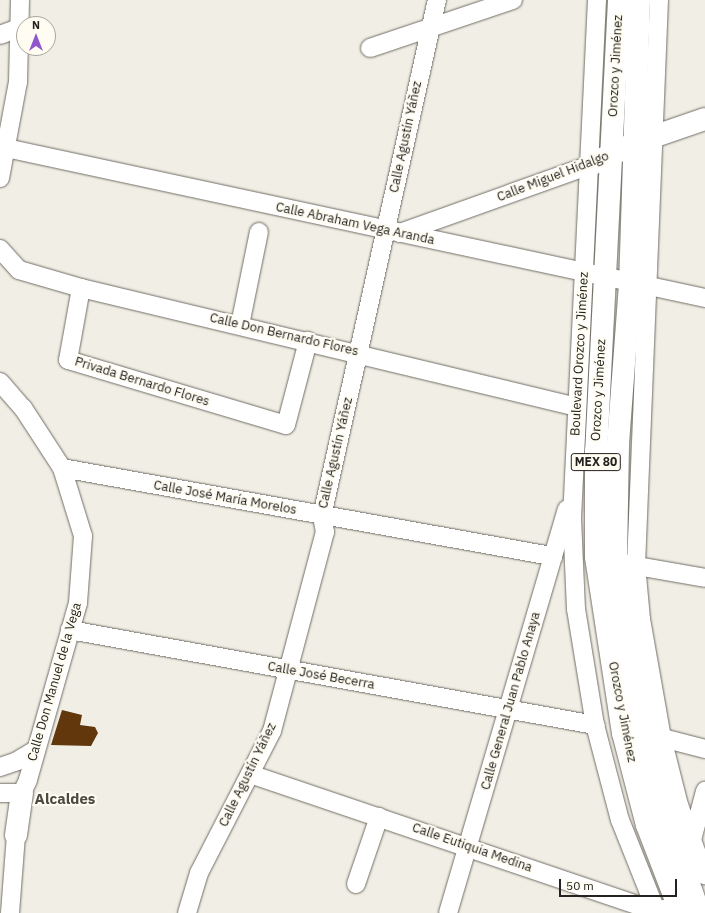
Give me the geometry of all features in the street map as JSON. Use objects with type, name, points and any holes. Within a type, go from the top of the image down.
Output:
[{"type":"main road","name":"Orozco y Jiménez","points":[[619,0],[596,451],[596,557],[623,733],[647,825],[688,907]]},
{"type":"main road","name":"Orozco y Jiménez","points":[[639,0],[644,140],[639,285],[618,445],[626,564],[652,736],[664,810],[688,907]]},
{"type":"main road","name":"Calle Miguel Hidalgo","points":[[590,165],[644,140],[705,119]]},
{"type":"main road","name":"Calle Don Manuel de la Vega","points":[[16,835],[22,793]]},
{"type":"street","points":[[19,16],[20,0]]},
{"type":"street","name":"Calle Agustín Yáñez","points":[[187,913],[199,873],[272,731],[325,532],[322,516],[359,353],[393,232],[429,30],[437,0]]},
{"type":"street","points":[[370,48],[429,30],[513,0]]},
{"type":"street","name":"Boulevard Orozco y Jiménez","points":[[597,0],[573,488],[576,609],[595,725],[620,820],[657,912]]},
{"type":"street","name":"Orozco y Jiménez","points":[[644,140],[659,0]]},
{"type":"street","points":[[0,35],[16,29]]},
{"type":"street","points":[[0,178],[18,82],[18,56]]},
{"type":"street","name":"Calle Abraham Vega Aranda","points":[[6,148],[605,278],[705,298]]},
{"type":"street","name":"Calle Miguel Hidalgo","points":[[393,232],[590,165]]},
{"type":"street","points":[[240,325],[260,232]]},
{"type":"street","name":"Calle Don Bernardo Flores","points":[[0,248],[19,270],[81,288],[359,353],[577,407]]},
{"type":"street","name":"Privada Bernardo Flores","points":[[81,288],[68,360],[286,425],[308,341]]},
{"type":"street","name":"Calle Don Manuel de la Vega","points":[[0,382],[23,408],[62,468],[83,536],[78,604],[22,793]]},
{"type":"street","name":"Calle José María Morelos","points":[[62,468],[322,516],[553,556]]},
{"type":"street","name":"Calle General Juan Pablo Anaya","points":[[448,913],[573,488]]},
{"type":"street","points":[[626,564],[705,578]]},
{"type":"street","name":"Calle José Becerra","points":[[70,630],[508,711],[572,720],[595,725]]},
{"type":"street","points":[[652,736],[705,749]]},
{"type":"street","name":"Orozco y Jiménez","points":[[652,736],[705,875]]},
{"type":"street","points":[[0,767],[17,761],[35,750]]},
{"type":"street","name":"Calle Eutiquia Medina","points":[[250,774],[468,846],[657,912]]},
{"type":"street","points":[[692,840],[705,791]]},
{"type":"street","points":[[0,793],[22,793]]},
{"type":"street","points":[[356,884],[379,817]]},
{"type":"street","points":[[10,913],[16,835]]},
{"type":"street","points":[[657,912],[688,907]]},
{"type":"building","points":[[62,710],[82,715],[80,725],[95,727],[98,733],[91,746],[51,745]]},
{"type":"district","name":"Alcaldes","points":[[65,799]]}]
